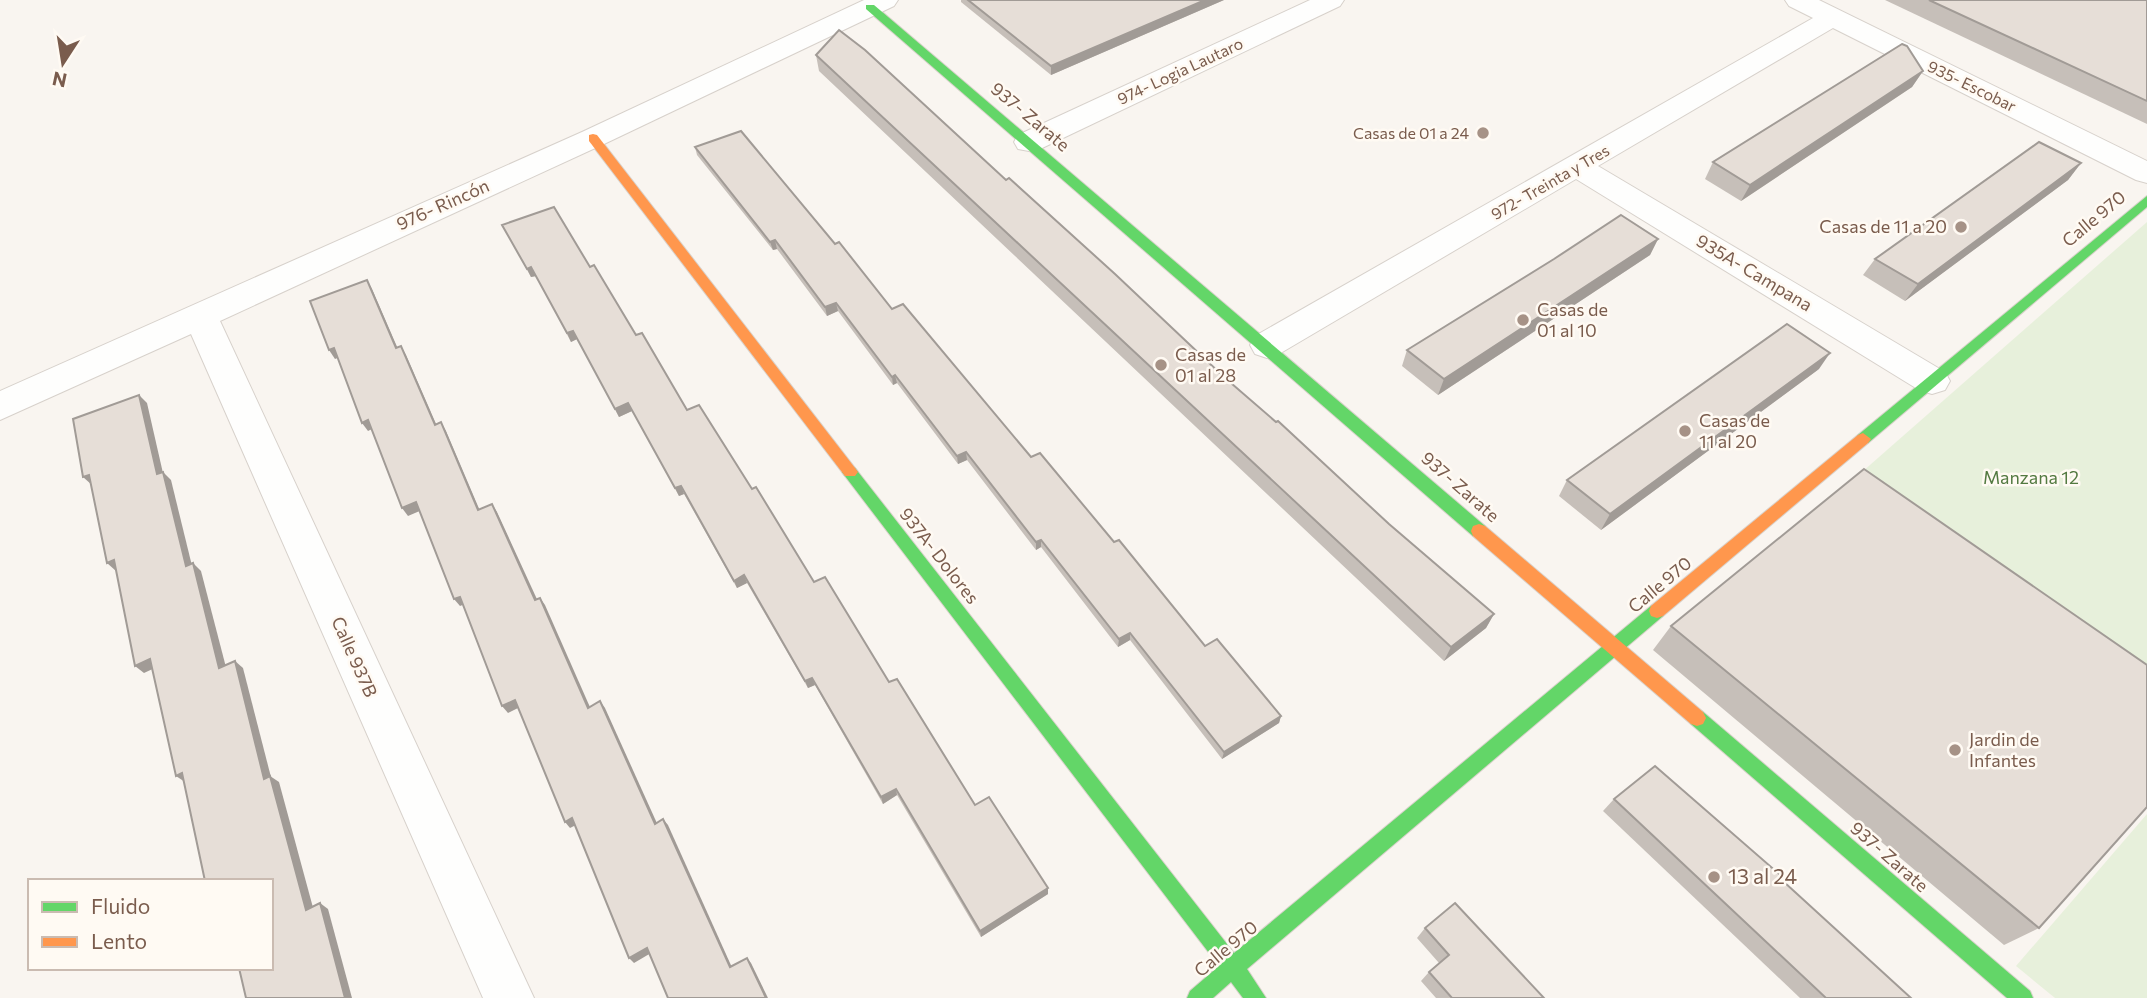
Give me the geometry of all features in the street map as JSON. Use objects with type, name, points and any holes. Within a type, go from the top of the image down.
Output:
[{"type":"street","name":"974- Logia Lautaro","points":[[1029,142],[1331,0]]},
{"type":"street","name":"935- Escobar","points":[[1798,0],[2147,173]]},
{"type":"street","name":"937- Zarate","points":[[877,3],[1029,142],[2023,998]]},
{"type":"street","name":"976- Rincón","points":[[0,406],[593,138],[877,3]]},
{"type":"street","name":"972- Treinta y Tres","points":[[1267,345],[1833,18]]},
{"type":"street","name":"937A- Dolores","points":[[593,138],[1256,998]]},
{"type":"street","name":"935A- Campana","points":[[1576,166],[1932,381]]},
{"type":"street","name":"Calle 970","points":[[1197,998],[2147,200]]},
{"type":"street","name":"Calle 937B","points":[[200,315],[509,998]]},
{"type":"green space","name":"Manzana 12","points":[[2147,222],[2147,701],[1846,486]]},
{"type":"green space","points":[[2147,814],[2147,998],[2055,998],[2016,966]]},
{"type":"building","points":[[968,0],[1205,0],[1051,66]]},
{"type":"building","points":[[1929,0],[2147,0],[2147,101]]},
{"type":"building","points":[[839,30],[865,50],[1006,180],[1009,178],[1224,377],[1278,421],[1389,524],[1494,614],[1451,647],[816,55]]},
{"type":"building","points":[[1902,44],[1907,46],[1923,71],[1750,185],[1713,162]]},
{"type":"building","points":[[741,131],[835,244],[839,242],[892,309],[903,304],[1031,457],[1040,453],[1114,542],[1119,540],[1205,646],[1217,639],[1281,716],[1224,752],[1130,633],[1119,639],[1041,540],[1036,542],[966,452],[957,456],[836,303],[825,307],[775,240],[770,242],[695,147]]},
{"type":"building","name":"Casas de 11 a 20","points":[[2039,142],[2081,163],[1918,284],[1875,259]]},
{"type":"building","points":[[554,207],[590,267],[594,265],[636,335],[642,333],[687,410],[699,405],[752,489],[756,487],[814,582],[825,577],[889,682],[897,679],[975,805],[989,797],[1048,888],[980,931],[896,789],[881,797],[812,678],[805,681],[744,575],[734,581],[681,486],[675,488],[628,403],[615,409],[573,331],[567,333],[531,267],[527,269],[502,225]]},
{"type":"building","name":"Casas de 01 al 10","points":[[1621,215],[1658,239],[1444,379],[1407,350],[1554,259]]},
{"type":"building","points":[[367,280],[396,348],[401,346],[435,425],[441,422],[478,510],[492,504],[535,600],[540,598],[588,708],[600,701],[655,824],[663,819],[730,967],[747,958],[766,998],[668,998],[647,948],[629,958],[572,818],[565,822],[515,700],[502,706],[460,597],[454,599],[416,502],[402,508],[368,420],[362,423],[334,348],[329,350],[310,301]]},
{"type":"building","name":"Casas de 11 al 20","points":[[1787,324],[1830,353],[1610,514],[1567,480]]},
{"type":"building","points":[[139,395],[157,474],[163,472],[186,566],[193,563],[219,668],[235,661],[264,779],[270,776],[306,910],[320,903],[345,998],[246,998],[239,970],[273,970],[273,879],[205,879],[182,773],[176,776],[150,659],[135,666],[114,560],[107,563],[89,475],[83,477],[73,419]]},
{"type":"building","name":"Jardin de Infantes","points":[[1864,469],[2147,665],[2147,807],[2039,928],[1671,626]]},
{"type":"building","points":[[1655,766],[1786,880],[1784,882],[1911,998],[1826,998],[1614,799]]},
{"type":"building","points":[[1455,903],[1544,998],[1452,998],[1429,972],[1449,955],[1425,928]]},
{"type":"traffic: fast","points":[[870,7],[1479,531]]},
{"type":"traffic: fast","points":[[1863,439],[2147,200]]},
{"type":"traffic: fast","points":[[850,472],[1256,998]]},
{"type":"traffic: fast","points":[[1197,998],[1657,611]]},
{"type":"traffic: fast","points":[[1697,718],[2023,998]]},
{"type":"traffic: slow","points":[[593,138],[850,472]]},
{"type":"traffic: slow","points":[[1657,611],[1863,439]]},
{"type":"traffic: slow","points":[[1479,531],[1697,718]]},
{"type":"place","name":"Casas de 01 a 24","points":[[1483,133]]},
{"type":"place","name":"Casas de 11 a 20","points":[[1961,227]]},
{"type":"place","name":"Casas de 01 al 10","points":[[1523,320]]},
{"type":"place","name":"Casas de 01 al 28","points":[[1161,365]]},
{"type":"place","name":"Casas de 11 al 20","points":[[1685,431]]},
{"type":"place","name":"Jardin de Infantes","points":[[1955,750]]},
{"type":"place","name":"13 al 24","points":[[1714,877]]}]
